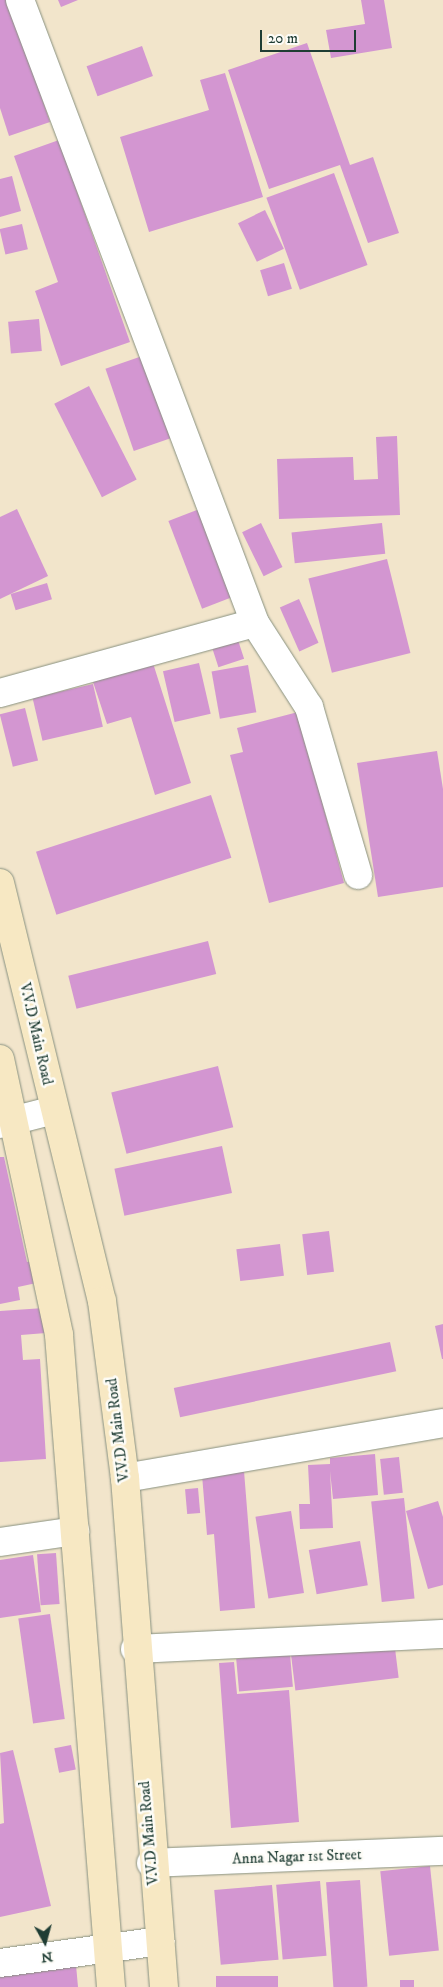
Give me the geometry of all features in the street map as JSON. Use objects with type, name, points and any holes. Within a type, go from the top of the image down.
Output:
[{"type":"main road","name":"V.V.D Main Road","points":[[0,883],[102,1301],[124,1478],[151,1863],[164,1987]]},
{"type":"main road","points":[[0,1059],[8,1122],[60,1335],[111,1987]]},
{"type":"street","points":[[20,0],[255,623],[309,707],[358,876]]},
{"type":"street","points":[[0,694],[255,623]]},
{"type":"street","points":[[8,1122],[54,1110]]},
{"type":"street","points":[[124,1478],[443,1423]]},
{"type":"street","points":[[0,1542],[76,1531]]},
{"type":"street","points":[[135,1649],[443,1634]]},
{"type":"street","name":"Anna Nagar 1st Street","points":[[151,1863],[443,1851]]},
{"type":"street","points":[[0,1963],[160,1941]]},
{"type":"building","points":[[0,0],[9,0],[50,122],[9,136],[0,108]]},
{"type":"building","points":[[58,0],[78,0],[61,7]]},
{"type":"building","points":[[361,0],[384,0],[392,48],[331,58],[326,30],[365,24]]},
{"type":"building","points":[[307,43],[350,165],[373,157],[399,233],[368,243],[340,165],[269,189],[228,70]]},
{"type":"building","points":[[142,46],[153,76],[98,96],[87,66]]},
{"type":"building","points":[[225,73],[263,197],[149,232],[120,137],[209,110],[200,80]]},
{"type":"building","points":[[59,140],[130,342],[61,366],[35,291],[58,282],[14,156]]},
{"type":"building","points":[[334,173],[368,265],[300,290],[266,198]]},
{"type":"building","points":[[12,176],[21,211],[0,217],[0,179]]},
{"type":"building","points":[[265,210],[284,249],[257,262],[238,223]]},
{"type":"building","points":[[22,224],[28,249],[5,255],[0,229]]},
{"type":"building","points":[[284,263],[292,289],[268,296],[260,270]]},
{"type":"building","points":[[39,319],[42,351],[11,354],[8,322]]},
{"type":"building","points":[[148,354],[176,436],[134,451],[105,369]]},
{"type":"building","points":[[89,386],[137,480],[102,497],[54,404]]},
{"type":"building","points":[[397,436],[400,515],[279,519],[277,459],[353,457],[354,480],[378,479],[376,437]]},
{"type":"building","points":[[202,508],[236,596],[202,609],[168,521]]},
{"type":"building","points":[[17,509],[48,576],[0,599],[0,517]]},
{"type":"building","points":[[261,523],[282,567],[264,576],[242,532]]},
{"type":"building","points":[[382,523],[385,554],[295,563],[291,533]]},
{"type":"building","points":[[387,559],[410,653],[332,673],[308,579]]},
{"type":"building","points":[[47,583],[52,599],[16,610],[11,594]]},
{"type":"building","points":[[299,599],[319,643],[299,651],[280,608]]},
{"type":"building","points":[[237,637],[244,659],[218,667],[211,645]]},
{"type":"building","points":[[152,660],[191,783],[155,795],[131,717],[107,724],[92,679]]},
{"type":"building","points":[[199,663],[211,714],[175,722],[163,671]]},
{"type":"building","points":[[248,665],[256,712],[220,719],[212,671]]},
{"type":"building","points":[[93,684],[103,727],[42,741],[33,698]]},
{"type":"building","points":[[25,708],[38,760],[13,767],[0,714]]},
{"type":"building","points":[[298,712],[344,883],[269,903],[230,755],[243,752],[237,728]]},
{"type":"building","points":[[437,751],[443,789],[443,887],[378,897],[357,763]]},
{"type":"building","points":[[211,795],[231,858],[56,915],[36,852]]},
{"type":"building","points":[[208,941],[216,974],[77,1009],[68,976]]},
{"type":"building","points":[[218,1066],[233,1127],[127,1154],[111,1093]]},
{"type":"building","points":[[222,1146],[232,1193],[124,1216],[114,1169]]},
{"type":"building","points":[[0,1157],[4,1157],[27,1262],[36,1260],[41,1282],[18,1287],[20,1300],[0,1304]]},
{"type":"building","points":[[329,1231],[334,1272],[307,1275],[302,1234]]},
{"type":"building","points":[[280,1244],[284,1276],[240,1281],[236,1249]]},
{"type":"building","points":[[44,1308],[46,1333],[21,1335],[23,1360],[40,1359],[46,1459],[0,1462],[0,1311]]},
{"type":"building","points":[[443,1324],[443,1359],[442,1359],[435,1326]]},
{"type":"building","points":[[390,1342],[396,1371],[180,1417],[174,1388]]},
{"type":"building","points":[[375,1454],[378,1495],[333,1499],[330,1471],[333,1528],[300,1529],[299,1504],[310,1504],[308,1465],[330,1464],[330,1458]]},
{"type":"building","points":[[399,1457],[403,1493],[384,1495],[380,1459]]},
{"type":"building","points":[[244,1471],[255,1608],[220,1611],[214,1534],[207,1535],[202,1475]]},
{"type":"building","points":[[198,1488],[200,1513],[187,1514],[185,1489]]},
{"type":"building","points":[[404,1498],[415,1598],[382,1602],[371,1501]]},
{"type":"building","points":[[438,1501],[443,1517],[443,1585],[428,1589],[406,1511]]},
{"type":"building","points":[[291,1511],[304,1593],[268,1599],[255,1517]]},
{"type":"building","points":[[360,1541],[368,1585],[317,1594],[309,1550]]},
{"type":"building","points":[[56,1553],[60,1604],[41,1605],[37,1554]]},
{"type":"building","points":[[33,1555],[41,1612],[0,1618],[0,1560]]},
{"type":"building","points":[[50,1614],[65,1719],[33,1723],[18,1618]]},
{"type":"building","points":[[394,1640],[399,1678],[295,1690],[291,1653]]},
{"type":"building","points":[[290,1654],[293,1687],[239,1692],[236,1659]]},
{"type":"building","points":[[234,1662],[237,1694],[289,1690],[299,1822],[231,1828],[219,1663]]},
{"type":"building","points":[[71,1745],[76,1770],[59,1773],[54,1748]]},
{"type":"building","points":[[13,1750],[51,1906],[0,1917],[0,1824],[4,1823],[0,1753]]},
{"type":"building","points":[[430,1866],[439,1951],[389,1956],[380,1871]]},
{"type":"building","points":[[360,1880],[367,1987],[333,1987],[326,1882]]},
{"type":"building","points":[[320,1881],[327,1956],[283,1960],[276,1885]]},
{"type":"building","points":[[272,1885],[279,1960],[221,1965],[214,1890]]},
{"type":"building","points":[[76,1965],[78,1987],[0,1987],[0,1971]]},
{"type":"building","points":[[216,1976],[278,1976],[278,1987],[216,1987]]},
{"type":"building","points":[[400,1980],[414,1980],[414,1987],[400,1987]]}]
